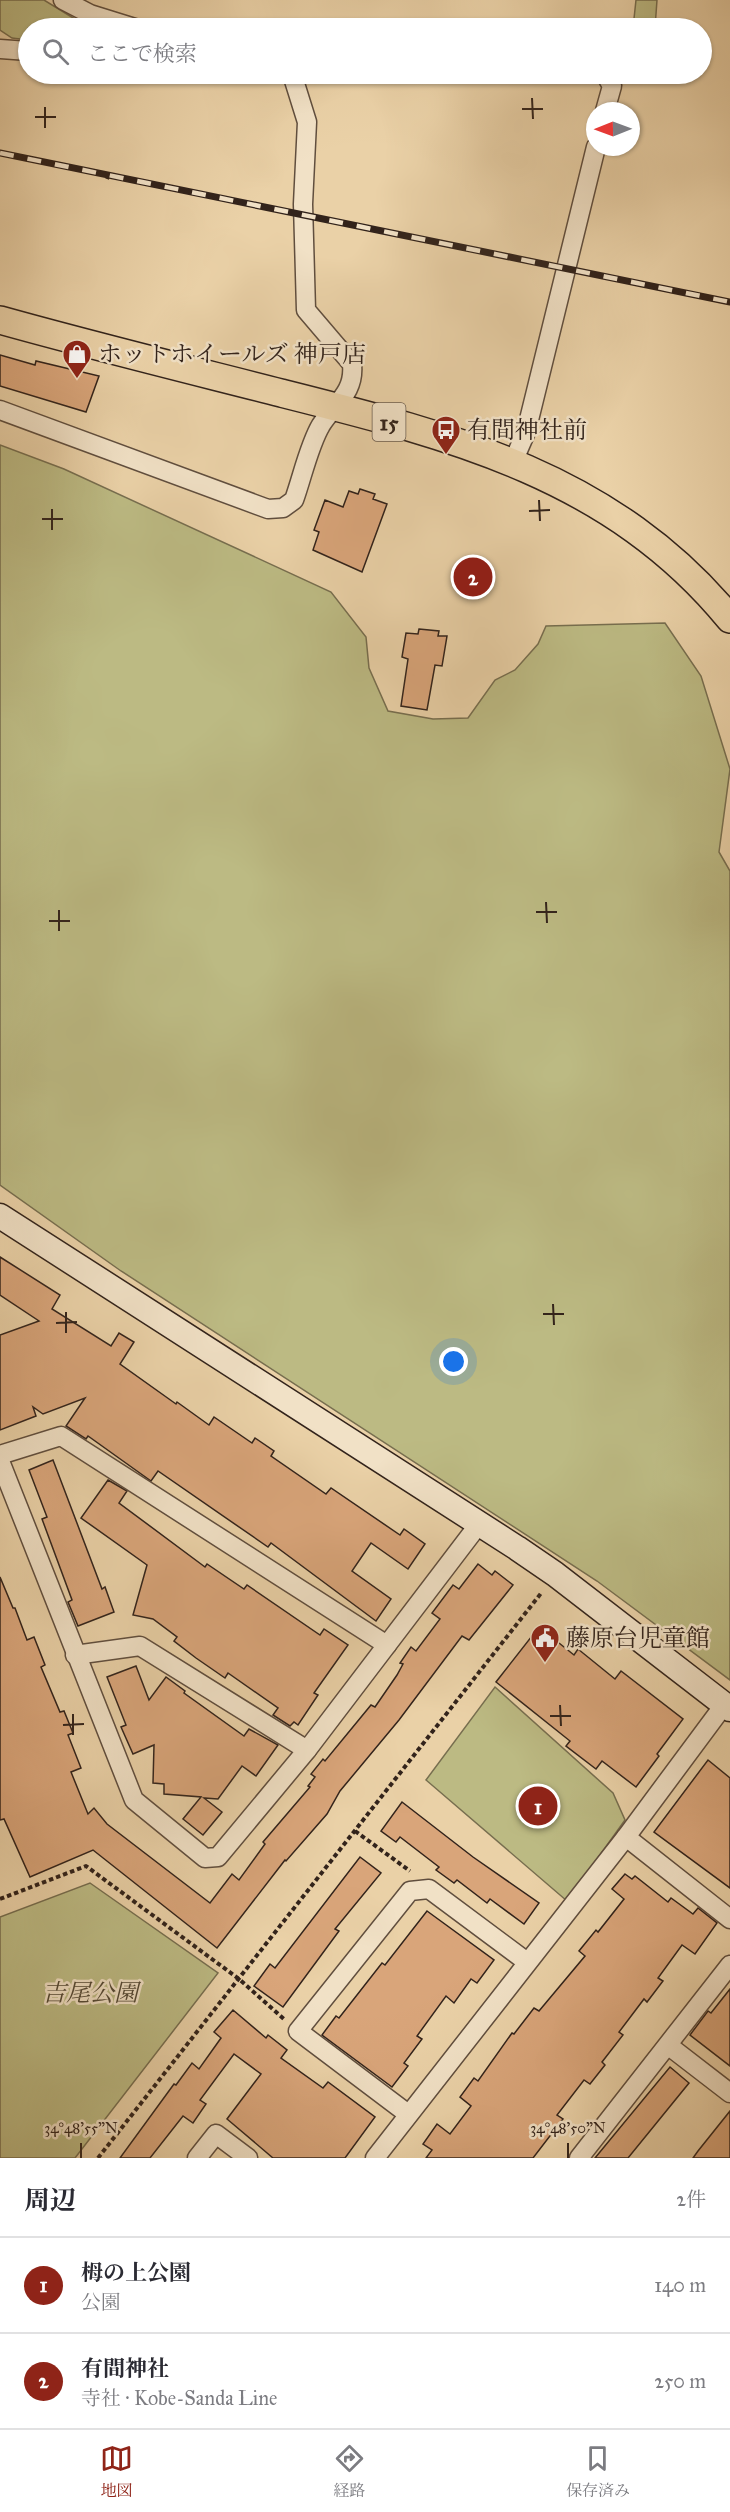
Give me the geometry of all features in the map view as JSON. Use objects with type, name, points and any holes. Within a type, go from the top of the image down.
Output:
[{"type":"main road","name":"15","points":[[0,320],[337,407],[472,446],[513,462],[582,496],[636,530],[673,560],[730,620]]},
{"type":"street","points":[[63,0],[103,18]]},
{"type":"street","points":[[0,49],[18,50]]},
{"type":"street","points":[[0,410],[275,510],[294,500],[321,425],[351,386],[352,364],[306,310],[303,204],[307,122],[295,84]]},
{"type":"street","points":[[608,102],[611,84]]},
{"type":"street","points":[[513,462],[529,420],[594,156]]},
{"type":"street","points":[[0,1216],[555,1574],[727,1707],[375,2158]]},
{"type":"street","points":[[0,1455],[61,1436],[387,1645]]},
{"type":"street","points":[[0,1461],[134,1800],[205,1858],[218,1857],[307,1750],[479,1524]]},
{"type":"street","points":[[75,1655],[140,1646],[307,1750]]},
{"type":"street","points":[[626,1837],[730,1919]]},
{"type":"street","points":[[408,2114],[298,2031],[410,1891],[429,1889],[527,1962]]},
{"type":"street","points":[[582,2157],[730,1965]]},
{"type":"street","points":[[669,2046],[730,2093]]},
{"type":"street","points":[[197,2158],[216,2133],[248,2158]]},
{"type":"path","points":[[107,179],[109,173]]},
{"type":"path","points":[[98,2158],[555,1574]]},
{"type":"path","points":[[355,1831],[414,1874],[420,1890]]},
{"type":"path","points":[[0,1899],[86,1866],[239,1979],[298,2031]]},
{"type":"green space","points":[[0,0],[44,0],[73,18],[18,18],[18,39],[12,38],[0,30]]},
{"type":"green space","points":[[636,0],[657,0],[656,18],[634,18]]},
{"type":"green space","points":[[0,445],[64,469],[331,592],[366,637],[369,668],[388,711],[433,719],[468,718],[495,680],[515,670],[538,644],[546,626],[665,623],[701,676],[730,769],[719,852],[730,871],[730,1680],[597,1581],[121,1271],[0,1185]]},
{"type":"green space","points":[[495,1687],[613,1793],[625,1820],[567,1901],[426,1780]]},
{"type":"green space","name":"吉尾公園","points":[[90,1883],[218,1973],[75,2158],[0,2158],[0,1917]]},
{"type":"building","points":[[0,355],[35,365],[36,361],[99,376],[86,412],[0,386]]},
{"type":"building","points":[[360,489],[375,494],[373,499],[387,504],[362,572],[313,550],[319,532],[314,530],[325,500],[343,507],[349,491],[358,494]]},
{"type":"building","points":[[419,629],[439,631],[438,636],[447,636],[442,666],[435,665],[427,710],[401,706],[408,659],[402,657],[406,633],[418,634]]},
{"type":"building","points":[[0,1257],[60,1295],[52,1309],[111,1346],[119,1333],[134,1342],[120,1364],[176,1404],[177,1402],[209,1425],[214,1417],[252,1443],[255,1438],[274,1451],[271,1456],[326,1494],[331,1488],[400,1535],[404,1529],[425,1544],[408,1569],[371,1543],[352,1571],[391,1599],[376,1621],[271,1543],[268,1547],[158,1471],[151,1481],[88,1436],[86,1439],[66,1426],[85,1398],[43,1414],[33,1407],[36,1416],[0,1430],[0,1335],[39,1321],[0,1295]]},
{"type":"building","points":[[53,1460],[102,1589],[105,1587],[114,1612],[78,1626],[68,1602],[72,1600],[42,1519],[47,1517],[29,1470]]},
{"type":"building","points":[[108,1480],[127,1491],[119,1503],[205,1567],[207,1564],[244,1589],[247,1585],[320,1635],[324,1629],[348,1645],[314,1693],[318,1695],[298,1725],[294,1722],[290,1726],[273,1715],[278,1708],[228,1673],[225,1678],[196,1658],[174,1641],[177,1637],[153,1619],[133,1615],[147,1565],[81,1518]]},
{"type":"building","points":[[478,1564],[492,1575],[495,1571],[513,1585],[469,1640],[462,1636],[399,1720],[340,1791],[327,1814],[285,1860],[217,1948],[93,1850],[30,1877],[4,1819],[0,1820],[0,1577],[27,1640],[34,1637],[45,1665],[41,1667],[60,1712],[64,1711],[73,1733],[68,1735],[81,1768],[71,1772],[88,1814],[94,1808],[107,1824],[210,1903],[232,1874],[239,1880],[265,1844],[263,1842],[310,1787],[308,1786],[315,1777],[311,1774],[323,1759],[325,1761],[371,1705],[375,1707],[397,1675],[403,1664],[400,1663],[411,1647],[416,1651],[440,1619],[432,1613],[453,1585],[459,1589]]},
{"type":"building","points":[[539,1627],[574,1655],[578,1649],[615,1679],[621,1671],[683,1719],[636,1787],[602,1761],[596,1769],[566,1746],[570,1741],[496,1682]]},
{"type":"building","points":[[136,1666],[149,1700],[166,1677],[185,1691],[184,1693],[244,1736],[249,1729],[278,1745],[256,1776],[242,1766],[218,1799],[204,1798],[222,1812],[203,1835],[183,1819],[201,1797],[164,1794],[164,1784],[153,1783],[154,1745],[133,1754],[121,1727],[126,1725],[107,1677]]},
{"type":"building","points":[[708,1760],[730,1778],[730,1888],[654,1832]]},
{"type":"building","points":[[402,1802],[473,1857],[539,1903],[524,1924],[490,1899],[487,1903],[457,1880],[454,1883],[436,1870],[439,1867],[400,1837],[396,1842],[381,1831]]},
{"type":"building","points":[[360,1857],[381,1873],[335,1929],[339,1931],[283,2007],[254,1986],[270,1964],[275,1968]]},
{"type":"building","points":[[625,1874],[632,1879],[635,1876],[668,1902],[671,1898],[693,1914],[698,1908],[717,1923],[695,1954],[682,1945],[658,1978],[663,1981],[647,2002],[644,1999],[619,2032],[623,2035],[602,2062],[605,2065],[590,2084],[584,2080],[557,2115],[563,2119],[533,2158],[426,2158],[432,2150],[423,2144],[437,2124],[450,2134],[471,2106],[460,2097],[474,2078],[478,2081],[512,2033],[514,2034],[534,2008],[539,2011],[585,1956],[579,1951],[596,1930],[598,1932],[624,1899],[612,1889]]},
{"type":"building","points":[[427,1911],[494,1960],[477,1983],[471,1979],[454,2003],[446,1996],[417,2036],[422,2039],[404,2063],[408,2066],[392,2087],[322,2035],[336,2016],[339,2018],[382,1963],[385,1965]]},
{"type":"building","points":[[730,1989],[730,2066],[690,2035],[708,2011],[711,2013]]},
{"type":"building","points":[[233,2010],[266,2038],[268,2035],[287,2050],[281,2058],[323,2088],[328,2082],[375,2117],[345,2158],[273,2158],[227,2119],[261,2074],[234,2054],[200,2100],[206,2104],[193,2123],[183,2116],[150,2158],[120,2158],[192,2063],[199,2069],[221,2038],[214,2032]]},
{"type":"building","points":[[670,2067],[689,2083],[628,2158],[595,2158]]},
{"type":"building","points":[[730,2111],[730,2158],[693,2158],[698,2151]]},
{"type":"railway","points":[[0,153],[730,302]]},
{"type":"place","name":"ホットホイールズ 神戸店","points":[[77,380]]},
{"type":"place","name":"有間神社前","points":[[446,456]]},
{"type":"place","name":"有間神社","points":[[473,577]]},
{"type":"place","name":"藤原台児童館","points":[[545,1664]]},
{"type":"place","name":"栂の上公園","points":[[538,1806]]}]
